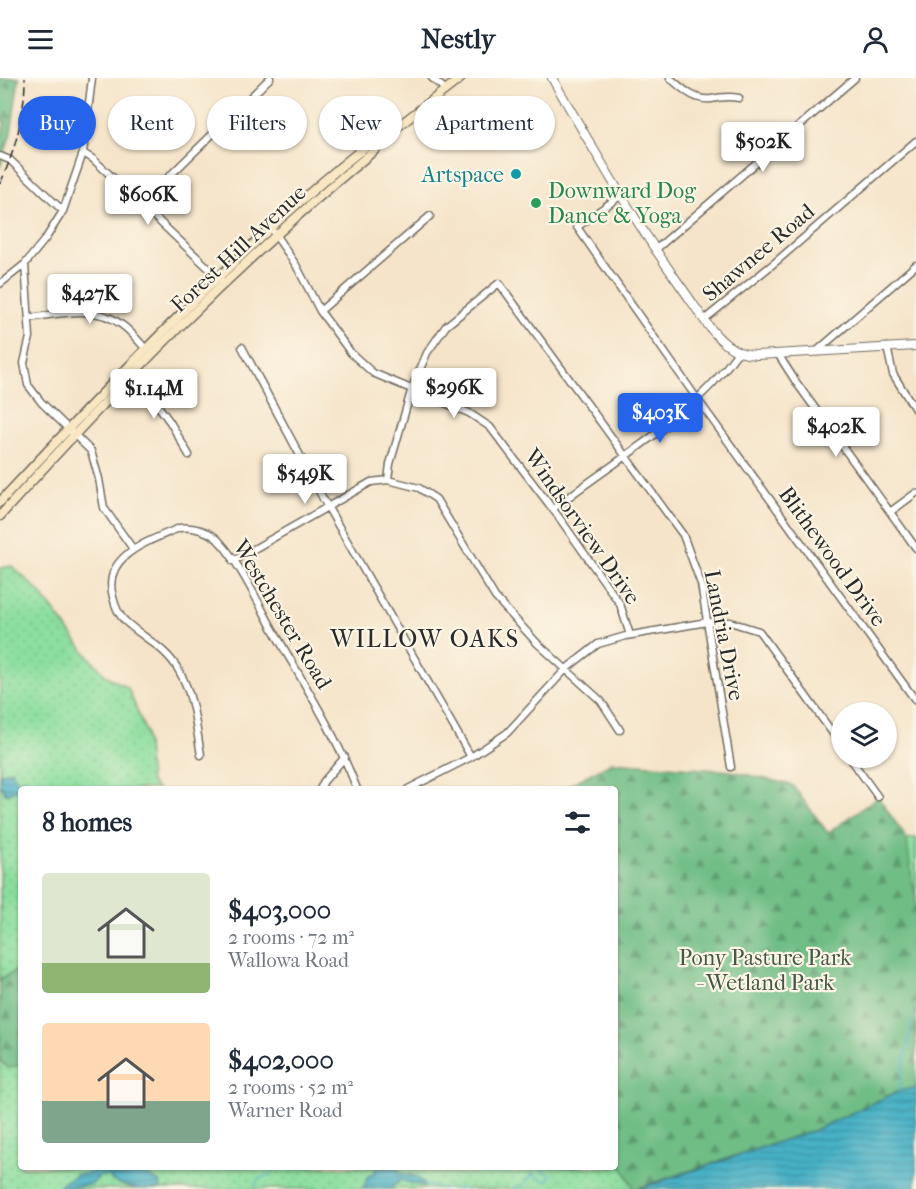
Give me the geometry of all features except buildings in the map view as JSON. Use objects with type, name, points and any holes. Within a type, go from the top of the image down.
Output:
[{"type":"main road","name":"Forest Hill Avenue","points":[[0,516],[72,430],[146,349],[273,232],[376,149],[380,141],[460,78]]},
{"type":"main road","name":"Forest Hill Avenue","points":[[0,502],[5,492],[134,373],[221,281]]},
{"type":"street","points":[[0,284],[25,264],[46,238],[63,211],[83,153],[92,78]]},
{"type":"street","points":[[141,204],[270,78]]},
{"type":"street","points":[[432,78],[446,90]]},
{"type":"street","points":[[552,78],[620,196],[705,320],[725,343],[738,352],[751,355],[916,346]]},
{"type":"street","points":[[670,78],[692,96],[709,99],[726,96],[739,98]]},
{"type":"street","points":[[656,250],[855,78]]},
{"type":"street","name":"Shawnee Road","points":[[705,320],[916,141]]},
{"type":"street","points":[[83,153],[93,159],[221,281]]},
{"type":"street","points":[[0,156],[10,160],[63,211]]},
{"type":"street","name":"Blithewood Drive","points":[[620,196],[577,227],[698,400],[916,700]]},
{"type":"street","points":[[320,311],[430,216]]},
{"type":"street","name":"Windsorview Drive","points":[[273,232],[296,265],[320,311],[351,353],[373,373],[469,413],[490,427],[553,508],[620,604],[630,635]]},
{"type":"street","points":[[25,264],[30,318],[30,337],[24,363],[28,385],[41,402],[91,451],[104,508],[133,549],[117,564],[111,584],[114,601],[123,620],[162,649],[179,670],[193,707],[201,755]]},
{"type":"street","points":[[817,351],[916,265]]},
{"type":"street","name":"Landria Drive","points":[[412,388],[427,353],[446,326],[498,283],[683,535],[701,584],[731,767]]},
{"type":"street","points":[[30,318],[82,311],[108,316],[124,325],[146,349]]},
{"type":"street","points":[[242,347],[327,506],[471,757]]},
{"type":"street","points":[[887,347],[893,374],[916,411]]},
{"type":"street","points":[[553,508],[698,400],[720,377],[738,352]]},
{"type":"street","points":[[778,354],[916,548]]},
{"type":"street","points":[[134,373],[165,415],[189,456]]},
{"type":"street","points":[[388,480],[390,464],[412,388]]},
{"type":"street","points":[[233,561],[371,482],[388,480],[419,488],[436,499],[495,597],[537,643],[601,701],[620,730]]},
{"type":"street","points":[[890,512],[916,493]]},
{"type":"street","name":"Westchester Road","points":[[133,549],[178,528],[186,527],[200,530],[221,542],[345,757],[356,786]]},
{"type":"street","points":[[414,786],[471,757],[507,733],[566,669],[598,644],[630,635],[707,622],[730,622],[759,631],[831,731]]},
{"type":"street","points":[[322,786],[345,757]]},
{"type":"street","points":[[857,768],[878,797]]},
{"type":"green space","points":[[0,78],[19,78],[11,133],[0,168],[0,141],[5,122],[0,120]]},
{"type":"green space","points":[[12,566],[39,591],[105,675],[128,688],[146,733],[150,782],[154,786],[18,786],[18,1170],[618,1170],[618,1159],[634,1189],[0,1189],[0,568]]},
{"type":"green space","name":"Pony Pasture Park - Wetland Park","points":[[612,762],[731,771],[792,785],[828,833],[878,797],[907,839],[916,838],[916,1088],[899,1091],[815,1130],[634,1189],[618,1159],[618,786],[568,786]]},
{"type":"green space","points":[[916,838],[916,897],[907,839]]},
{"type":"green space","points":[[18,970],[18,1066],[8,1068],[0,1060],[0,979]]},
{"type":"water","points":[[12,770],[16,781],[24,779],[26,786],[18,786],[18,789],[5,794],[3,788],[0,787],[0,774]]},
{"type":"water","points":[[916,1088],[916,1189],[638,1189],[815,1130],[899,1091]]},
{"type":"water","points":[[106,1170],[112,1170],[114,1175],[131,1173],[136,1170],[150,1170],[149,1176],[161,1183],[160,1189],[129,1187],[111,1180],[110,1176],[100,1176],[91,1185],[57,1189],[76,1174]]},
{"type":"water","points":[[375,1170],[398,1170],[399,1173],[415,1176],[424,1183],[424,1187],[401,1180],[390,1189],[361,1189],[365,1186],[367,1177]]},
{"type":"waterway","points":[[899,1091],[912,1023],[916,1018]]},
{"type":"waterway","points":[[256,1186],[258,1179],[271,1175],[274,1170]]},
{"type":"waterway","points":[[512,1189],[523,1185],[533,1174],[545,1181],[549,1180],[551,1175],[542,1170]]},
{"type":"waterway","points":[[424,1185],[447,1189]]},
{"type":"waterway","points":[[453,1189],[466,1189]]},
{"type":"railway","points":[[0,184],[18,132],[25,78]]},
{"type":"place","name":"Artspace","points":[[516,174]]},
{"type":"place","name":"Downward Dog Dance & Yoga","points":[[536,203]]},
{"type":"district","name":"WILLOW OAKS","points":[[425,639]]}]
